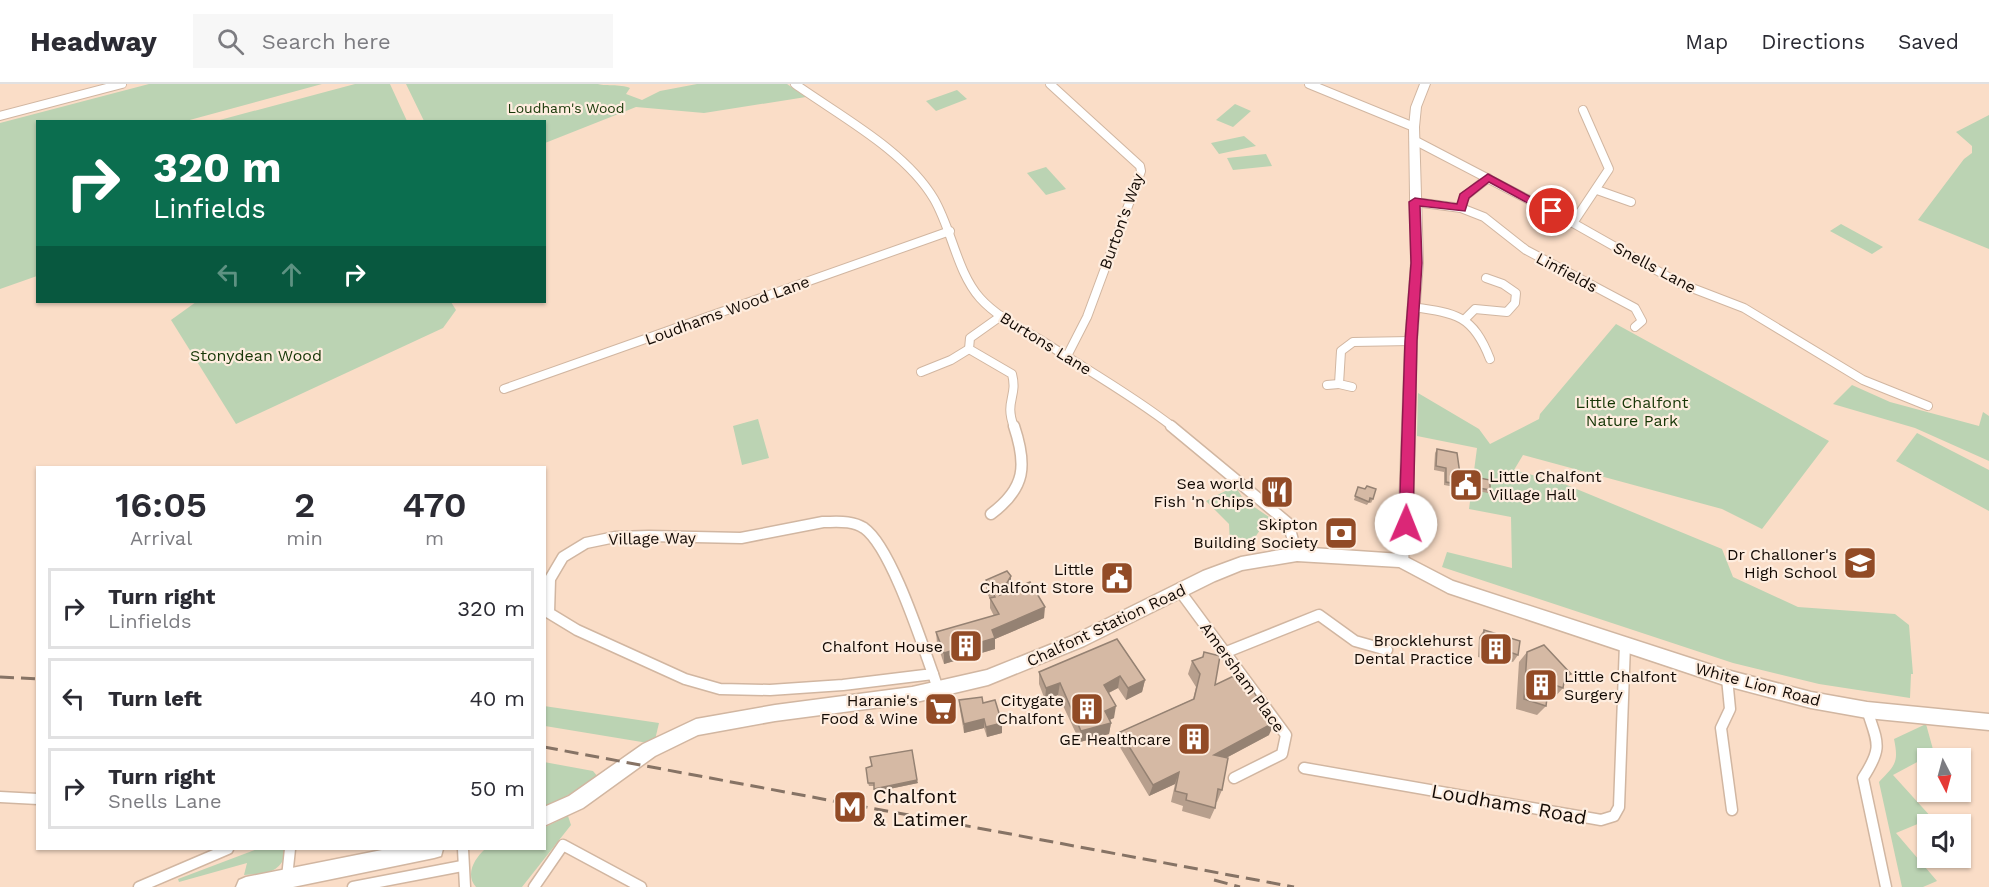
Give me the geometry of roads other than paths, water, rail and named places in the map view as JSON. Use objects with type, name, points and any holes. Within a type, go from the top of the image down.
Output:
[{"type":"main road","points":[[1401,561],[1406,508],[1411,341],[1417,263],[1414,127],[1416,107],[1425,84]]},
{"type":"main road","name":"Chalfont Station Road","points":[[546,816],[576,802],[649,750],[696,727],[1022,665],[1094,633],[1179,590],[1241,564],[1297,554],[1401,561]]},
{"type":"main road","name":"White Lion Road","points":[[1401,561],[1448,586],[1727,678],[1811,700],[1867,710],[1989,722]]},
{"type":"main road","points":[[246,887],[430,850]]},
{"type":"street","points":[[0,116],[122,84]]},
{"type":"street","name":"Burtons Lane","points":[[795,84],[890,150],[912,170],[934,199],[950,231],[970,282],[980,298],[1001,316],[1156,414],[1288,523],[1297,554]]},
{"type":"street","name":"Burton's Way","points":[[1050,84],[1140,166],[1142,171],[1087,317],[1067,356]]},
{"type":"street","points":[[1309,84],[1414,127]]},
{"type":"street","points":[[1573,223],[1609,169],[1583,110]]},
{"type":"street","name":"Snells Lane","points":[[1414,140],[1573,223],[1679,283],[1752,312],[1863,380],[1928,406]]},
{"type":"street","points":[[1461,208],[1464,197],[1488,178]]},
{"type":"street","points":[[1597,190],[1631,202]]},
{"type":"street","name":"Linfields","points":[[1415,202],[1461,208],[1484,217],[1501,228],[1526,250],[1635,308],[1642,321],[1635,327]]},
{"type":"street","name":"Loudhams Wood Lane","points":[[504,389],[950,231]]},
{"type":"street","points":[[1466,318],[1475,309],[1507,312],[1515,303],[1516,293],[1503,284],[1486,278]]},
{"type":"street","points":[[1413,307],[1448,312],[1466,318],[1483,337],[1490,359]]},
{"type":"street","points":[[969,349],[970,338],[1001,316]]},
{"type":"street","points":[[1339,384],[1341,351],[1353,342],[1411,341]]},
{"type":"street","points":[[921,372],[951,360],[969,349]]},
{"type":"street","points":[[969,349],[1012,375],[1016,386],[1008,411],[1021,442],[1021,481],[1011,499],[990,514]]},
{"type":"street","points":[[1327,385],[1339,384],[1352,387]]},
{"type":"street","name":"Village Way","points":[[846,520],[863,528],[878,543],[921,639],[935,682],[770,690],[720,689],[685,679],[577,630],[549,613],[546,592],[552,570],[569,550],[592,540],[628,536],[741,538],[846,520]]},
{"type":"street","name":"Amersham Place","points":[[1179,590],[1224,653],[1273,709],[1286,735],[1282,754],[1234,778]]},
{"type":"street","points":[[1224,653],[1319,615],[1355,640],[1387,650]]},
{"type":"street","name":"Loudhams Road","points":[[1304,768],[1601,820],[1614,816],[1619,807],[1625,644]]},
{"type":"street","points":[[1727,678],[1730,709],[1721,728],[1732,810]]},
{"type":"street","points":[[1867,710],[1877,740],[1877,756],[1863,778],[1886,887]]},
{"type":"street","points":[[0,797],[36,799]]},
{"type":"street","points":[[534,887],[563,845],[641,887]]},
{"type":"street","points":[[139,887],[224,850]]},
{"type":"street","points":[[287,877],[290,850]]},
{"type":"street","points":[[463,850],[462,866],[465,887]]},
{"type":"street","points":[[353,887],[462,866]]},
{"type":"railway","points":[[0,677],[36,679]]},
{"type":"railway","points":[[546,747],[1294,887]]},
{"type":"railway","points":[[1214,880],[1240,887]]},
{"type":"place","name":"Little Chalfont Village Hall","points":[[1466,485]]},
{"type":"place","name":"Sea world Fish 'n Chips","points":[[1277,492]]},
{"type":"place","name":"Skipton Building Society","points":[[1341,533]]},
{"type":"place","name":"Dr Challoner's High School","points":[[1860,563]]},
{"type":"place","name":"Little Chalfont Store","points":[[1117,578]]},
{"type":"place","name":"Chalfont House","points":[[966,646]]},
{"type":"place","name":"Brocklehurst Dental Practice","points":[[1496,649]]},
{"type":"place","name":"Little Chalfont Surgery","points":[[1541,685]]},
{"type":"place","name":"Haranie's Food & Wine","points":[[941,709]]},
{"type":"place","name":"Citygate Chalfont","points":[[1087,709]]},
{"type":"place","name":"GE Healthcare","points":[[1194,739]]},
{"type":"place","name":"Chalfont & Latimer","points":[[850,807]]},
{"type":"park label","name":"Loudham's Wood","points":[[566,108]]},
{"type":"park label","name":"Stonydean Wood","points":[[256,355]]},
{"type":"park label","name":"Little Chalfont Nature Park","points":[[1632,411]]}]
